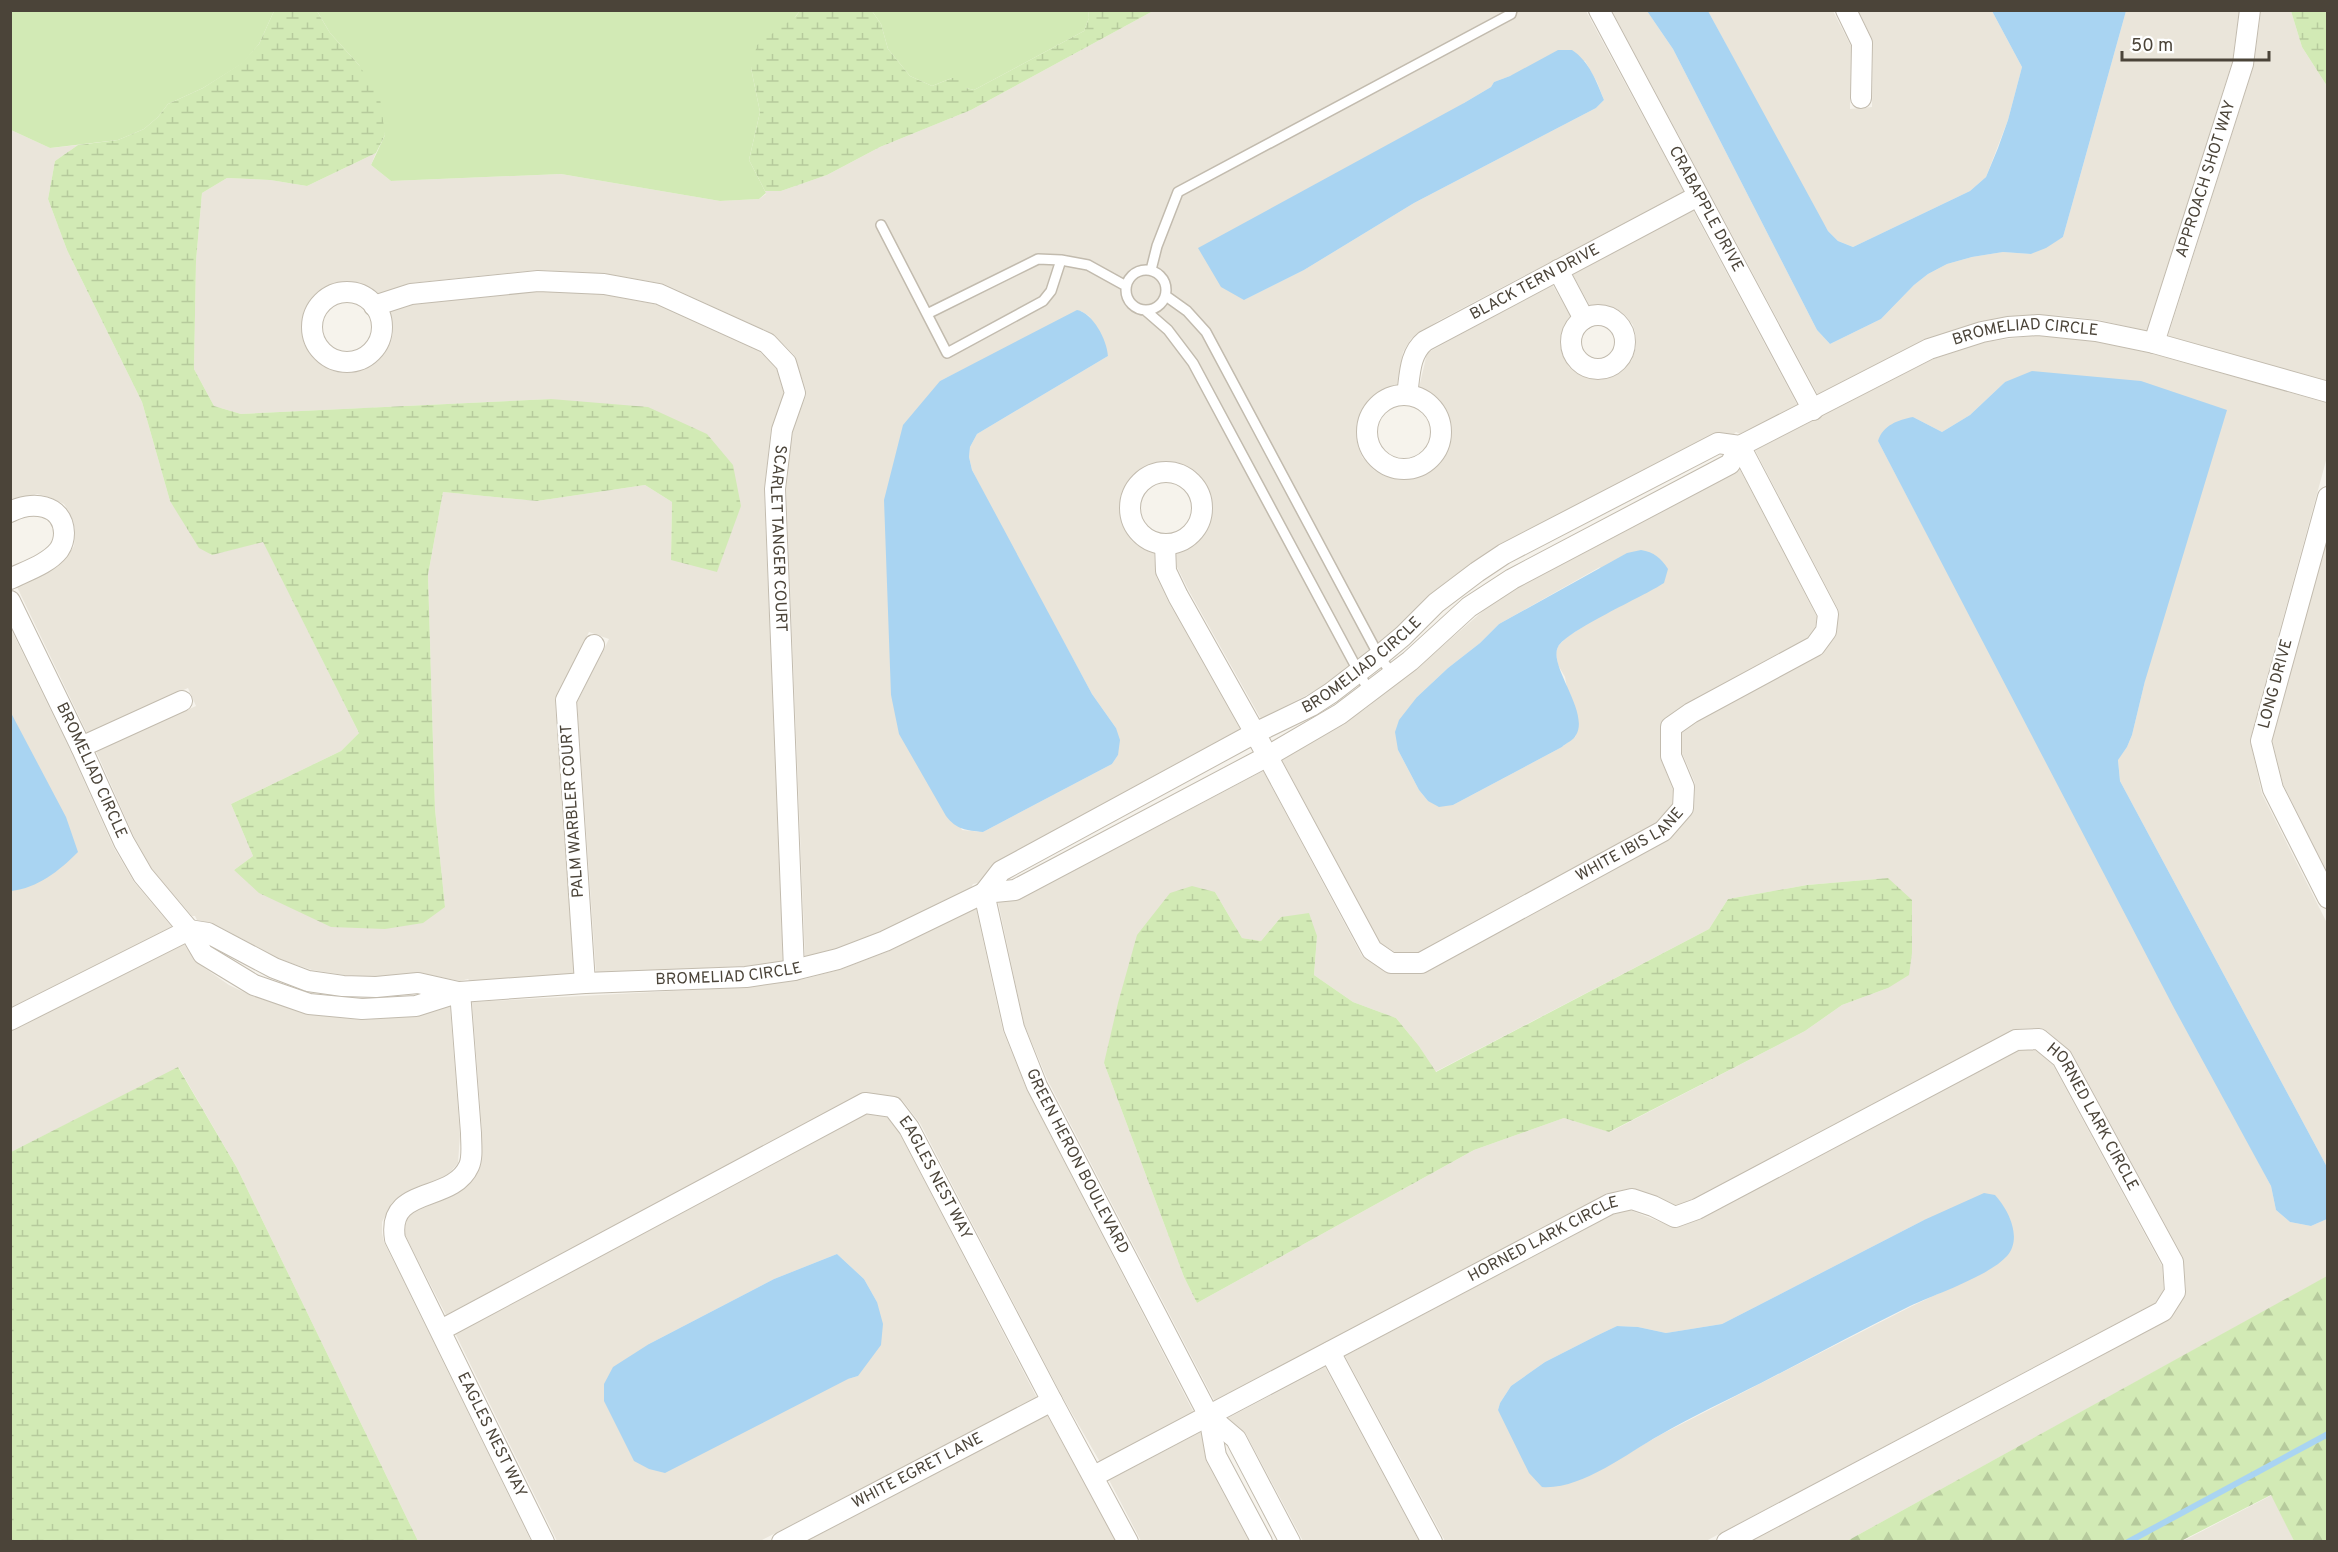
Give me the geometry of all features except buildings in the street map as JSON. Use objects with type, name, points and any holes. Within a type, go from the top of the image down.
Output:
[{"type":"street","name":"CRABAPPLE DRIVE","points":[[1599,10],[1813,410]]},
{"type":"street","points":[[1846,10],[1862,43],[1861,98]]},
{"type":"street","name":"APPROACH SHOT WAY","points":[[2154,343],[2243,64],[2250,10]]},
{"type":"street","name":"BLACK TERN DRIVE","points":[[1407,395],[1413,356],[1417,347],[1443,330],[1698,196]]},
{"type":"street","points":[[1558,270],[1584,319]]},
{"type":"street","name":"SCARLET TANGER COURT","points":[[374,306],[411,294],[538,281],[604,284],[659,294],[767,343],[786,363],[795,393],[782,430],[775,489],[794,970]]},
{"type":"street","name":"BROMELIAD CIRCLE","points":[[984,893],[1001,871],[1311,705],[1379,656],[1458,585],[1504,554],[1718,443],[1740,446],[1929,349],[1982,332],[2038,325],[2062,326],[2154,343],[2328,392]]},
{"type":"street","name":"BROMELIAD CIRCLE","points":[[10,601],[124,842],[143,875],[189,930],[203,954],[254,986],[309,1004],[362,1009],[416,1006],[460,992],[585,983],[746,976],[794,970],[838,959],[885,941],[984,893],[1015,890],[1268,756],[1341,714],[1393,675],[1485,595],[1730,464],[1740,446]]},
{"type":"street","name":"WHITE IBIS LANE","points":[[1165,544],[1166,571],[1170,579],[1372,950],[1391,963],[1421,963],[1663,831],[1683,808],[1684,787],[1671,756],[1671,728],[1691,713],[1815,646],[1826,631],[1828,614],[1740,446]]},
{"type":"street","name":"LONG DRIVE","points":[[2328,497],[2261,741],[2273,789],[2328,898]]},
{"type":"street","points":[[10,512],[34,504],[55,511],[61,519],[64,541],[52,557],[10,579]]},
{"type":"street","name":"PALM WARBLER COURT","points":[[585,983],[566,700],[594,645]]},
{"type":"street","points":[[81,747],[182,701]]},
{"type":"street","name":"GREEN HERON BOULEVARD","points":[[984,893],[1014,1028],[1037,1086],[1209,1416],[1216,1456],[1262,1542]]},
{"type":"street","points":[[10,1020],[189,930]]},
{"type":"street","name":"EAGLES NEST WAY","points":[[460,992],[471,1133],[469,1167],[452,1184],[401,1208],[393,1222],[395,1239],[544,1542]]},
{"type":"street","name":"HORNED LARK CIRCLE","points":[[1094,1476],[1610,1204],[1632,1199],[1675,1217],[1697,1209],[2016,1040],[2039,1039],[2062,1058],[2173,1262],[2175,1292],[2163,1311],[1727,1542]]},
{"type":"street","name":"EAGLES NEST WAY","points":[[441,1330],[865,1103],[893,1107],[909,1128],[1128,1542]]},
{"type":"street","points":[[1330,1352],[1432,1542]]},
{"type":"street","name":"WHITE EGRET LANE","points":[[782,1542],[1052,1401]]},
{"type":"street","name":"GREEN HERON BOULEVARD","points":[[1209,1416],[1236,1439],[1290,1542]]},
{"type":"lane","points":[[1151,270],[1157,246],[1178,192],[1511,14],[1512,10]]},
{"type":"lane","points":[[881,225],[947,353],[1043,301],[1051,291],[1061,260]]},
{"type":"lane","points":[[927,314],[1038,259],[1088,265],[1126,286]]},
{"type":"lane","points":[[1145,310],[1158,306],[1166,296],[1165,283],[1157,272],[1145,269],[1133,274],[1126,286],[1128,299],[1132,305],[1145,310],[1168,330],[1193,363],[1370,693]]},
{"type":"lane","points":[[1166,296],[1187,311],[1206,332],[1379,656],[1393,675]]},
{"type":"shaded area","points":[[1153,11],[1586,11],[1684,192],[1438,321],[1411,339],[1403,352],[1397,385],[1377,393],[1360,414],[1356,432],[1362,457],[1374,470],[1384,476],[1399,480],[1420,477],[1434,469],[1445,456],[1451,441],[1452,428],[1448,413],[1439,399],[1419,388],[1427,353],[1552,284],[1571,317],[1563,328],[1560,341],[1562,353],[1569,367],[1587,378],[1600,380],[1624,369],[1632,360],[1636,348],[1633,325],[1617,309],[1605,305],[1590,306],[1572,273],[1693,210],[1798,406],[1740,434],[1736,432],[1734,434],[1713,434],[1499,546],[1428,596],[1396,629],[1326,685],[1261,719],[1177,567],[1176,553],[1195,543],[1210,523],[1213,507],[1207,486],[1197,472],[1177,462],[1159,462],[1141,469],[1132,476],[1122,491],[1119,507],[1122,524],[1132,541],[1154,553],[1156,576],[1168,601],[1240,729],[996,862],[971,888],[882,932],[836,949],[805,957],[786,488],[792,431],[806,396],[806,390],[794,355],[773,334],[664,284],[607,274],[538,270],[411,283],[378,294],[369,287],[354,283],[333,285],[319,293],[310,302],[303,317],[302,328],[304,344],[314,359],[337,372],[349,373],[365,368],[383,355],[391,342],[393,333],[390,311],[412,304],[537,291],[602,294],[654,304],[760,352],[776,368],[784,394],[771,430],[764,490],[783,962],[746,966],[596,973],[577,702],[609,639],[589,632],[555,702],[574,974],[460,981],[421,973],[376,977],[312,970],[279,959],[215,924],[197,920],[195,916],[192,916],[152,869],[134,837],[96,751],[196,706],[188,688],[87,733],[17,587],[57,566],[67,556],[74,546],[75,528],[64,504],[49,497],[37,494],[11,501],[11,130],[50,148],[78,145],[55,161],[48,199],[67,250],[142,402],[170,501],[211,555],[263,541],[359,733],[341,751],[231,804],[253,856],[234,870],[445,907],[435,809],[428,575],[443,492],[537,501],[645,485],[672,502],[671,560],[741,506],[551,399],[241,414],[214,406],[194,369],[196,261],[202,193],[227,178],[270,180],[307,186],[376,153],[371,165],[391,181],[561,174],[720,201],[759,199],[766,194],[765,191],[781,191],[827,175],[880,147],[971,110]],"holes":[[[1585,61],[1604,100],[1596,108],[1414,203],[1304,270],[1244,300],[1464,103],[1491,87],[1494,82],[1510,76]],[[1081,311],[1089,316],[1099,331],[1108,356],[977,434],[970,447],[969,457],[972,470],[998,521],[1092,694],[1116,728],[1118,755],[1112,764],[983,832],[962,830],[891,695],[940,381]]]},
{"type":"shaded area","points":[[1612,11],[1647,11],[1673,49],[1817,330],[1830,344],[1881,319],[1914,285],[1947,264],[2003,252],[2031,254],[2063,237],[2126,11],[2239,11],[2232,63],[2147,331],[2099,320],[2064,316],[2038,315],[1982,321],[1924,340],[1818,395]]},
{"type":"shaded area","points":[[1708,11],[1833,11],[1851,46],[1850,109],[1872,107],[1873,42],[1859,11],[1992,11],[2022,67],[2008,120],[1986,177],[1970,191],[1853,247],[1838,241],[1828,231],[1808,198]]},
{"type":"shaded area","points":[[2261,11],[2291,11],[2302,47],[2327,86],[2327,381],[2168,336],[2254,64]]},
{"type":"shaded area","points":[[2037,335],[2093,341],[2150,353],[2327,403],[2327,457],[2250,740],[2262,794],[2327,923],[2327,1167],[2120,781],[2118,759],[2132,735],[2145,681],[2005,382],[1970,415],[1942,432],[1913,417],[1878,441],[2271,1186],[2276,1210],[2290,1222],[2311,1226],[2327,1219],[2328,1276],[1847,1541],[1749,1541],[2167,1320],[2184,1297],[2186,1290],[2183,1257],[2072,1053],[2047,1031],[2039,1028],[2016,1029],[1693,1200],[1677,1206],[1636,1189],[1605,1195],[1215,1402],[1048,1081],[1024,1024],[998,902],[1020,899],[1263,771],[1362,956],[1390,973],[1426,972],[1671,838],[1694,808],[1695,783],[1682,753],[1682,732],[1696,721],[1820,655],[1835,637],[1838,609],[1755,450],[1933,359],[1984,342]],"holes":[[[1888,878],[1888,988],[1842,1005],[1805,1031],[1610,1132],[1564,1118],[1474,1150],[1197,1303],[1184,1277],[1104,1063],[1215,892],[1242,938],[1261,941],[1281,917],[1317,936],[1314,975],[1353,1002],[1396,1018],[1419,1046],[1435,1072],[1709,929],[1728,899],[1807,885]]]},
{"type":"shaded area","points":[[1739,468],[1817,617],[1815,628],[1808,638],[1686,704],[1665,719],[1660,728],[1660,757],[1673,790],[1672,805],[1656,824],[1419,953],[1395,952],[1380,943],[1282,760],[1365,709],[1416,669],[1491,604],[1735,473]],"holes":[[[1600,567],[1581,628],[1567,637],[1558,646],[1556,653],[1558,665],[1565,677],[1576,736],[1562,747],[1453,805],[1428,801],[1419,790],[1398,750],[1417,697],[1499,624]]]},
{"type":"shaded area","points":[[2327,539],[2327,872],[2283,784],[2272,740]]},
{"type":"shaded area","points":[[10,627],[71,752],[114,848],[134,882],[172,927],[11,1009]]},
{"type":"shaded area","points":[[976,908],[1003,1031],[1027,1090],[1194,1413],[1100,1462],[1062,1396],[920,1123],[902,1100],[867,1093],[446,1315],[405,1235],[404,1223],[409,1215],[460,1191],[470,1182],[479,1168],[482,1131],[472,1002],[746,987],[805,979],[842,969],[889,951]]},
{"type":"shaded area","points":[[184,944],[196,962],[229,985],[250,995],[305,1013],[361,1020],[415,1016],[450,1006],[460,1135],[458,1163],[447,1176],[411,1191],[392,1203],[382,1222],[382,1233],[384,1242],[531,1541],[418,1541],[237,1168],[179,1068],[11,1152],[11,1031]]},
{"type":"shaded area","points":[[2034,1049],[2053,1065],[2162,1266],[2164,1290],[2155,1303],[1706,1541],[1445,1541],[1345,1356],[1613,1214],[1630,1210],[1670,1226],[1679,1227],[1702,1218],[2018,1050]],"holes":[[[1924,1220],[1978,1275],[1912,1306],[1662,1434],[1589,1476],[1498,1410],[1511,1386],[1545,1362],[1617,1326],[1638,1327],[1666,1333],[1722,1324]]]},
{"type":"shaded area","points":[[866,1114],[887,1117],[900,1134],[1037,1398],[760,1541],[557,1541],[455,1333]],"holes":[[[837,1254],[864,1279],[877,1302],[858,1376],[848,1379],[649,1344],[774,1279]]]},
{"type":"shaded area","points":[[1325,1367],[1419,1541],[1303,1541],[1246,1434],[1228,1418]]},
{"type":"shaded area","points":[[1047,1415],[1116,1541],[804,1542]]},
{"type":"shaded area","points":[[1201,1432],[1206,1461],[1249,1541],[1141,1541],[1109,1480]]},
{"type":"shaded area","points":[[2272,1495],[2294,1541],[2181,1542]]},
{"type":"green space","points":[[1088,10],[1089,18],[1084,31],[974,90],[966,88],[965,78],[952,78],[932,86],[910,76],[888,49],[881,24],[872,11]]},
{"type":"green space","points":[[11,11],[274,11],[259,44],[243,63],[203,88],[168,104],[144,129],[118,140],[50,148],[11,130]]},
{"type":"green space","points":[[274,11],[317,11],[330,33],[359,65],[380,98],[385,135],[376,153],[307,186],[270,180],[227,178],[202,193],[196,261],[194,369],[214,406],[241,414],[551,399],[648,407],[707,434],[733,465],[741,506],[717,572],[671,560],[672,502],[645,485],[537,501],[443,492],[428,575],[435,809],[445,907],[423,923],[385,929],[331,927],[259,893],[234,870],[253,856],[231,804],[341,751],[359,733],[263,542],[212,555],[199,548],[170,501],[142,402],[67,250],[48,199],[55,161],[78,145],[118,140],[144,129],[168,104],[203,88],[242,63],[259,44]]},
{"type":"green space","points":[[317,11],[800,11],[751,68],[760,112],[749,160],[766,193],[759,199],[720,201],[561,174],[391,181],[371,165],[385,135],[359,65],[330,33]]},
{"type":"green space","points":[[800,11],[872,11],[881,24],[888,49],[910,76],[932,86],[952,78],[966,78],[966,88],[974,90],[1084,31],[1089,18],[1088,11],[1153,11],[971,110],[880,147],[827,175],[781,191],[765,191],[749,160],[760,112],[751,68],[757,45]]},
{"type":"green space","points":[[2291,11],[2327,11],[2327,86],[2302,47]]},
{"type":"green space","points":[[1888,878],[1912,900],[1912,953],[1909,975],[1888,988],[1842,1005],[1805,1031],[1609,1132],[1564,1118],[1474,1150],[1197,1303],[1184,1277],[1104,1063],[1137,935],[1170,893],[1192,886],[1215,892],[1242,938],[1261,941],[1281,917],[1309,913],[1317,936],[1314,975],[1353,1002],[1396,1018],[1419,1046],[1436,1072],[1709,929],[1728,899],[1807,885]]},
{"type":"green space","points":[[178,1067],[237,1168],[418,1541],[11,1541],[11,1152]]},
{"type":"green space","points":[[2327,1276],[2327,1541],[2294,1541],[2271,1495],[2181,1541],[1847,1541]]},
{"type":"water","points":[[1647,11],[1708,11],[1828,231],[1838,241],[1853,247],[1970,191],[1986,177],[2008,120],[2022,67],[1992,11],[2126,11],[2063,237],[2031,254],[2003,252],[1947,264],[1914,285],[1881,319],[1830,344],[1817,330],[1673,49]]},
{"type":"water","points":[[1558,50],[1572,50],[1588,66],[1604,100],[1596,108],[1414,203],[1304,270],[1244,300],[1221,287],[1198,248],[1464,103],[1491,87],[1494,82]]},
{"type":"water","points":[[1077,310],[1083,312],[1094,322],[1105,342],[1108,356],[977,434],[970,447],[969,457],[972,470],[1092,694],[1116,728],[1120,740],[1118,755],[1112,764],[983,832],[967,830],[958,827],[946,816],[899,734],[891,695],[884,500],[903,425],[940,381]]},
{"type":"water","points":[[2032,371],[2141,381],[2227,410],[2145,681],[2132,735],[2118,760],[2120,781],[2327,1167],[2327,1219],[2311,1226],[2290,1222],[2276,1210],[2271,1186],[2174,1008],[1878,441],[1887,427],[1913,417],[1942,432],[1970,415],[2005,382]]},
{"type":"water","points":[[1641,550],[1653,554],[1668,569],[1664,583],[1575,632],[1558,647],[1556,655],[1559,666],[1578,714],[1579,725],[1575,737],[1562,747],[1453,805],[1439,807],[1428,801],[1419,790],[1398,750],[1395,732],[1399,720],[1417,697],[1499,624],[1627,553]]},
{"type":"water","points":[[10,711],[66,817],[78,852],[48,878],[11,891]]},
{"type":"water","points":[[1984,1193],[1995,1195],[2000,1201],[2009,1216],[2014,1232],[2012,1249],[1988,1271],[1910,1306],[1697,1415],[1588,1477],[1572,1483],[1542,1487],[1529,1473],[1498,1410],[1511,1386],[1545,1362],[1617,1326],[1638,1327],[1666,1333],[1722,1324],[1924,1220]]},
{"type":"water","points":[[837,1254],[864,1279],[877,1302],[883,1324],[881,1345],[858,1376],[848,1379],[665,1473],[649,1469],[634,1461],[604,1401],[604,1384],[613,1367],[649,1344],[774,1279]]},
{"type":"waterway","points":[[2128,1542],[2328,1434]]}]
